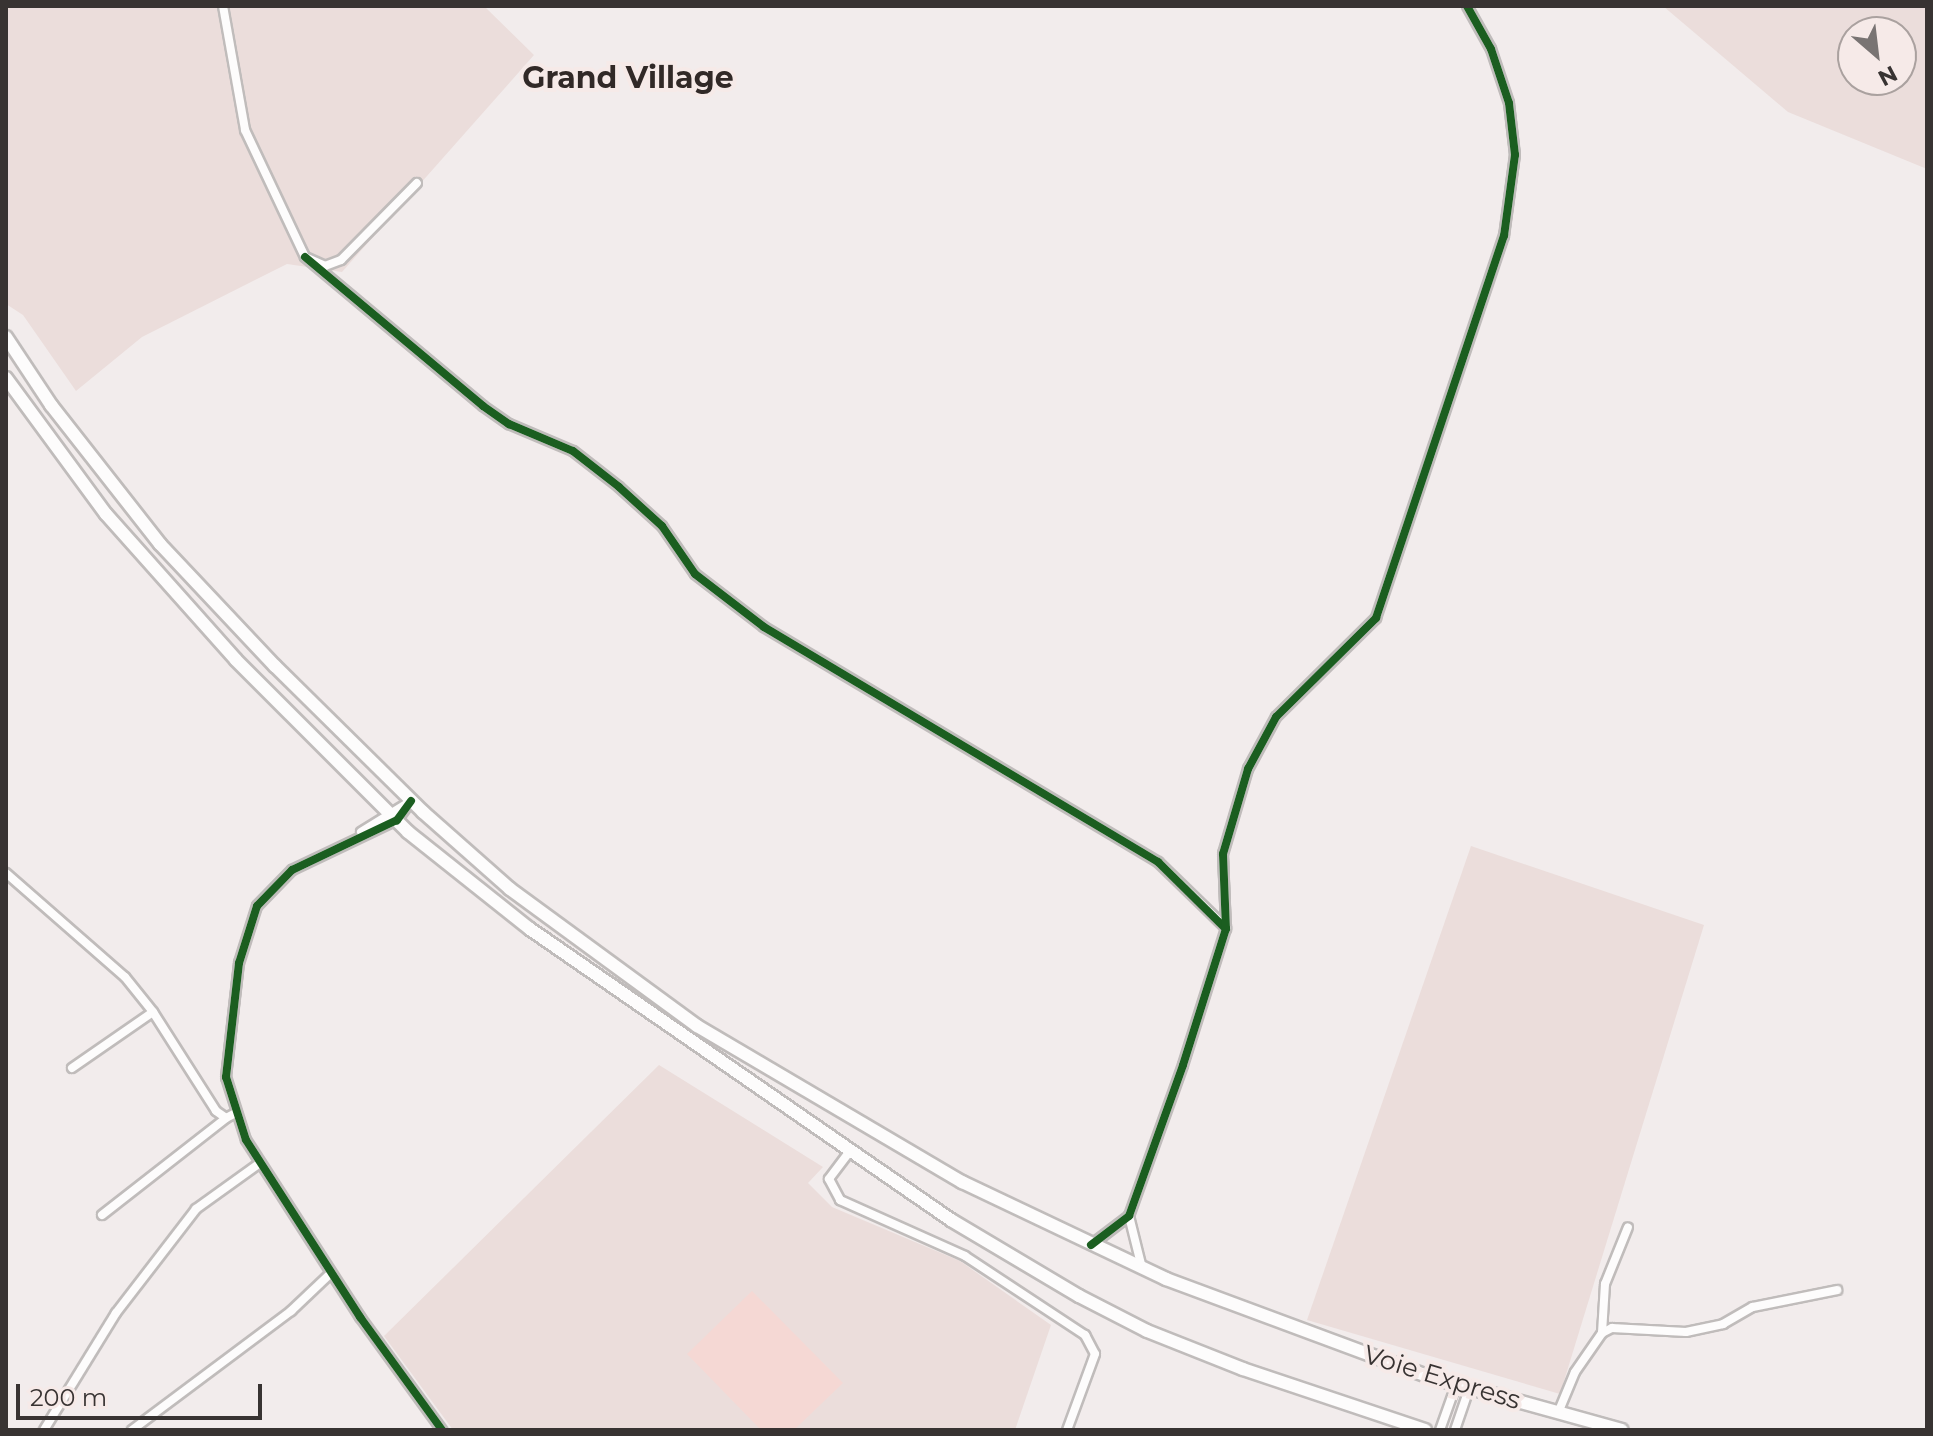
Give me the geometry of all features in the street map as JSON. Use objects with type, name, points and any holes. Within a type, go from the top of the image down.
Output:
[{"type":"highway","name":"Voie Express","points":[[6,337],[51,405],[160,544],[411,801],[510,889],[697,1026],[859,1125],[1091,1245],[1166,1279],[1263,1319],[1462,1387],[1622,1430]]},
{"type":"highway","points":[[6,378],[140,556],[236,660],[393,815],[530,929],[951,1220],[1079,1296],[1147,1331],[1243,1369],[1425,1430]]},
{"type":"street","points":[[223,6],[245,130],[305,257],[483,406],[509,424],[573,451],[619,487],[662,526],[695,574],[764,627],[1158,862],[1226,929]]},
{"type":"street","points":[[1142,1268],[1129,1216],[1226,929],[1223,854],[1248,769],[1276,717],[1376,618],[1509,216],[1515,155],[1509,103],[1491,49],[1467,6]]},
{"type":"street","points":[[305,257],[325,266],[341,260],[417,183]]},
{"type":"street","points":[[230,1116],[226,1051],[250,922],[277,880],[393,815],[411,801]]},
{"type":"street","points":[[6,873],[103,956],[153,1012],[230,1116],[331,1273],[442,1430]]},
{"type":"street","points":[[72,1068],[153,1012]]},
{"type":"street","points":[[102,1215],[230,1116]]},
{"type":"street","points":[[850,1151],[829,1179],[840,1200],[965,1256],[1085,1335],[1095,1354],[1067,1430]]},
{"type":"street","points":[[44,1430],[116,1313],[196,1209],[260,1163]]},
{"type":"street","points":[[1091,1245],[1129,1216]]},
{"type":"street","points":[[1558,1413],[1575,1372],[1602,1333],[1605,1284],[1628,1227]]},
{"type":"street","points":[[132,1430],[291,1311],[331,1273]]},
{"type":"street","points":[[1602,1333],[1625,1326],[1686,1332],[1723,1324],[1753,1307],[1837,1290]]},
{"type":"street","points":[[1440,1430],[1462,1387]]},
{"type":"street","points":[[1455,1430],[1462,1387]]},
{"type":"shaded area","points":[[6,6],[484,6],[534,55],[342,272],[287,264],[142,337],[76,391],[23,315],[6,304]]},
{"type":"shaded area","points":[[1663,6],[1927,6],[1927,169],[1788,112]]},
{"type":"shaded area","points":[[1471,846],[1704,925],[1560,1394],[1307,1320]]},
{"type":"shaded area","points":[[659,1065],[823,1167],[808,1183],[832,1207],[960,1261],[1051,1325],[1015,1430],[453,1430],[384,1336]]},
{"type":"shaded area","points":[[752,1291],[843,1383],[794,1430],[761,1430],[687,1354]]},
{"type":"cycle path","points":[[1091,1245],[1129,1216],[1183,1065],[1226,929],[1223,854],[1248,769],[1276,717],[1376,618],[1504,236],[1515,155],[1509,103],[1491,49],[1467,6]]},
{"type":"cycle path","points":[[305,257],[483,406],[509,424],[573,451],[619,487],[662,526],[695,574],[764,627],[1158,862],[1226,929]]},
{"type":"cycle path","points":[[411,801],[397,820],[292,870],[257,906],[239,963],[226,1077],[246,1140],[360,1317],[442,1430]]},
{"type":"district","name":"Grand Village","points":[[628,78]]}]
